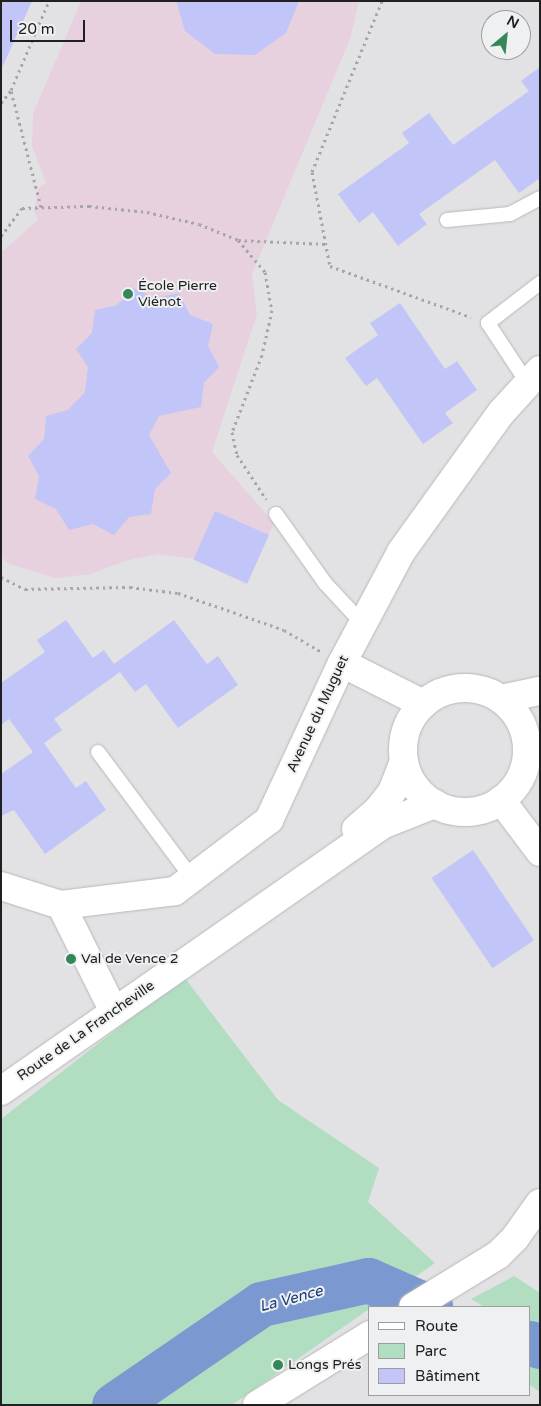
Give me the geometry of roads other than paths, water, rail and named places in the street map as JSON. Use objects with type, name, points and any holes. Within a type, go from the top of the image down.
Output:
[{"type":"street","name":"Avenue du Muguet","points":[[1,886],[61,905],[175,891],[268,820],[342,663],[401,552],[501,413],[534,377]]},
{"type":"street","points":[[342,663],[423,704]]},
{"type":"street","points":[[268,902],[377,811],[392,792],[404,761],[404,740],[408,727],[423,704],[441,692],[461,688],[482,690],[501,699],[522,725],[533,733],[522,775],[501,800],[468,812],[451,810],[435,804],[421,793],[404,761]]},
{"type":"street","points":[[501,699],[540,691]]},
{"type":"street","points":[[501,800],[540,852]]},
{"type":"street","points":[[268,902],[384,824],[435,804]]},
{"type":"street","name":"Route de La Francheville","points":[[1,1091],[268,902]]},
{"type":"street","points":[[61,905],[114,1012]]},
{"type":"street","points":[[415,1306],[498,1255],[515,1238],[540,1203]]},
{"type":"street","points":[[257,1405],[368,1336]]},
{"type":"lane","points":[[447,220],[510,214],[540,198]]},
{"type":"lane","points":[[534,377],[488,323],[540,283]]},
{"type":"lane","points":[[276,514],[325,583],[362,623]]},
{"type":"lane","points":[[98,752],[192,878]]},
{"type":"waterway","name":"La Vence","points":[[114,1405],[261,1304],[368,1280],[428,1306]]},
{"type":"waterway","name":"La Vence","points":[[531,1343],[540,1346]]},
{"type":"place","name":"École Pierre Viénot","points":[[128,294]]},
{"type":"place","name":"Val de Vence 2","points":[[71,959]]},
{"type":"place","name":"Longs Prés","points":[[278,1365]]}]
